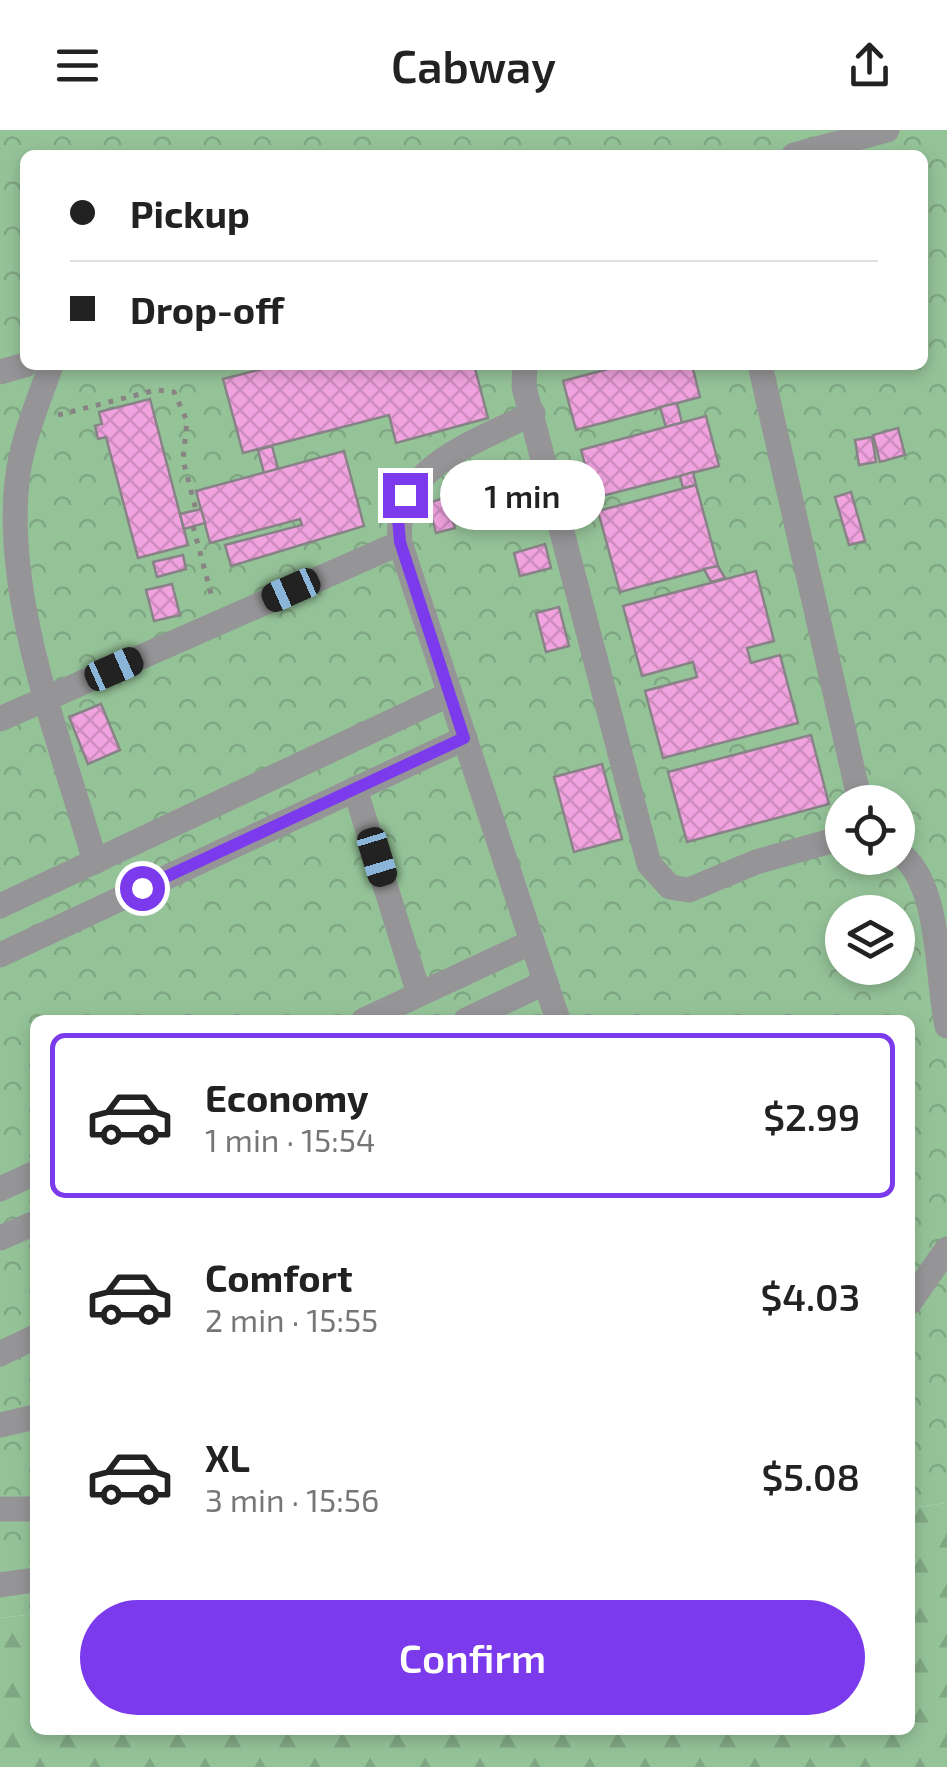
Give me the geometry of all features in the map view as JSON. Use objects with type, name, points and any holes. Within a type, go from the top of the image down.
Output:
[{"type":"lane","points":[[812,150],[886,130]]},
{"type":"lane","points":[[48,370],[17,477],[16,559],[49,698],[95,862]]},
{"type":"lane","points":[[525,370],[524,387],[649,864],[657,878],[670,887],[689,890],[756,862],[825,843]]},
{"type":"lane","points":[[761,370],[856,785]]},
{"type":"lane","points":[[533,413],[431,467],[417,479],[398,518],[400,542],[556,1015]]},
{"type":"lane","points":[[0,719],[400,542]]},
{"type":"lane","points":[[0,906],[450,694]]},
{"type":"lane","points":[[0,954],[464,738]]},
{"type":"lane","points":[[355,789],[420,994]]},
{"type":"lane","points":[[915,869],[930,914],[947,1026]]},
{"type":"lane","points":[[375,1015],[532,942]]},
{"type":"lane","points":[[477,1015],[546,982]]},
{"type":"lane","points":[[0,1189],[30,1175]]},
{"type":"lane","points":[[3,1238],[30,1226]]},
{"type":"lane","points":[[915,1295],[947,1248]]},
{"type":"lane","points":[[0,1354],[30,1340]]},
{"type":"lane","points":[[0,1426],[30,1418]]},
{"type":"lane","points":[[0,1509],[30,1509]]},
{"type":"lane","points":[[0,1585],[30,1581]]},
{"type":"path","points":[[32,422],[156,390],[174,392],[187,422],[183,460],[196,510]]},
{"type":"path","points":[[193,526],[219,622]]},
{"type":"green space","points":[[0,130],[947,130],[947,1503],[915,1507],[915,1015],[30,1015],[30,1615],[0,1618]]},
{"type":"green space","points":[[947,1503],[947,1767],[0,1767],[0,1618],[30,1615],[30,1735],[915,1735],[915,1507]]},
{"type":"building","points":[[258,370],[475,370],[488,418],[396,443],[389,415],[243,453],[223,379]]},
{"type":"building","points":[[604,370],[693,370],[700,397],[576,430],[563,381]]},
{"type":"building","points":[[150,399],[188,545],[138,558],[106,437],[98,439],[95,426],[102,424],[99,412]]},
{"type":"building","points":[[677,403],[682,423],[666,427],[660,407]]},
{"type":"building","points":[[706,416],[719,466],[594,498],[581,450]]},
{"type":"building","points":[[898,428],[905,455],[880,462],[873,435]]},
{"type":"building","points":[[872,437],[876,462],[859,465],[855,440]]},
{"type":"building","points":[[272,446],[278,469],[264,473],[258,450]]},
{"type":"building","points":[[344,451],[364,526],[231,566],[225,545],[302,525],[300,519],[210,543],[196,491]]},
{"type":"building","points":[[693,472],[696,485],[683,488],[680,476]]},
{"type":"building","points":[[696,485],[718,566],[620,592],[598,511]]},
{"type":"building","points":[[851,492],[865,541],[849,545],[835,497]]},
{"type":"building","points":[[447,497],[455,528],[436,533],[428,503]]},
{"type":"building","points":[[201,509],[205,523],[184,529],[180,514]]},
{"type":"building","points":[[545,544],[551,568],[520,576],[514,553]]},
{"type":"building","points":[[183,555],[186,569],[157,577],[153,562]]},
{"type":"building","points":[[718,566],[725,578],[711,582],[704,569]]},
{"type":"building","points":[[756,571],[774,641],[747,648],[751,663],[780,655],[798,723],[663,758],[645,691],[697,677],[693,662],[642,676],[623,606]]},
{"type":"building","points":[[172,584],[180,615],[154,621],[146,590]]},
{"type":"building","points":[[559,607],[569,646],[546,652],[536,613]]},
{"type":"building","points":[[101,704],[120,750],[88,764],[69,717]]},
{"type":"building","points":[[811,735],[825,789],[825,805],[687,842],[668,772]]},
{"type":"building","points":[[602,764],[622,839],[574,852],[554,777]]},
{"type":"route","points":[[142,888],[464,738],[400,542],[398,518],[405,495]]}]
